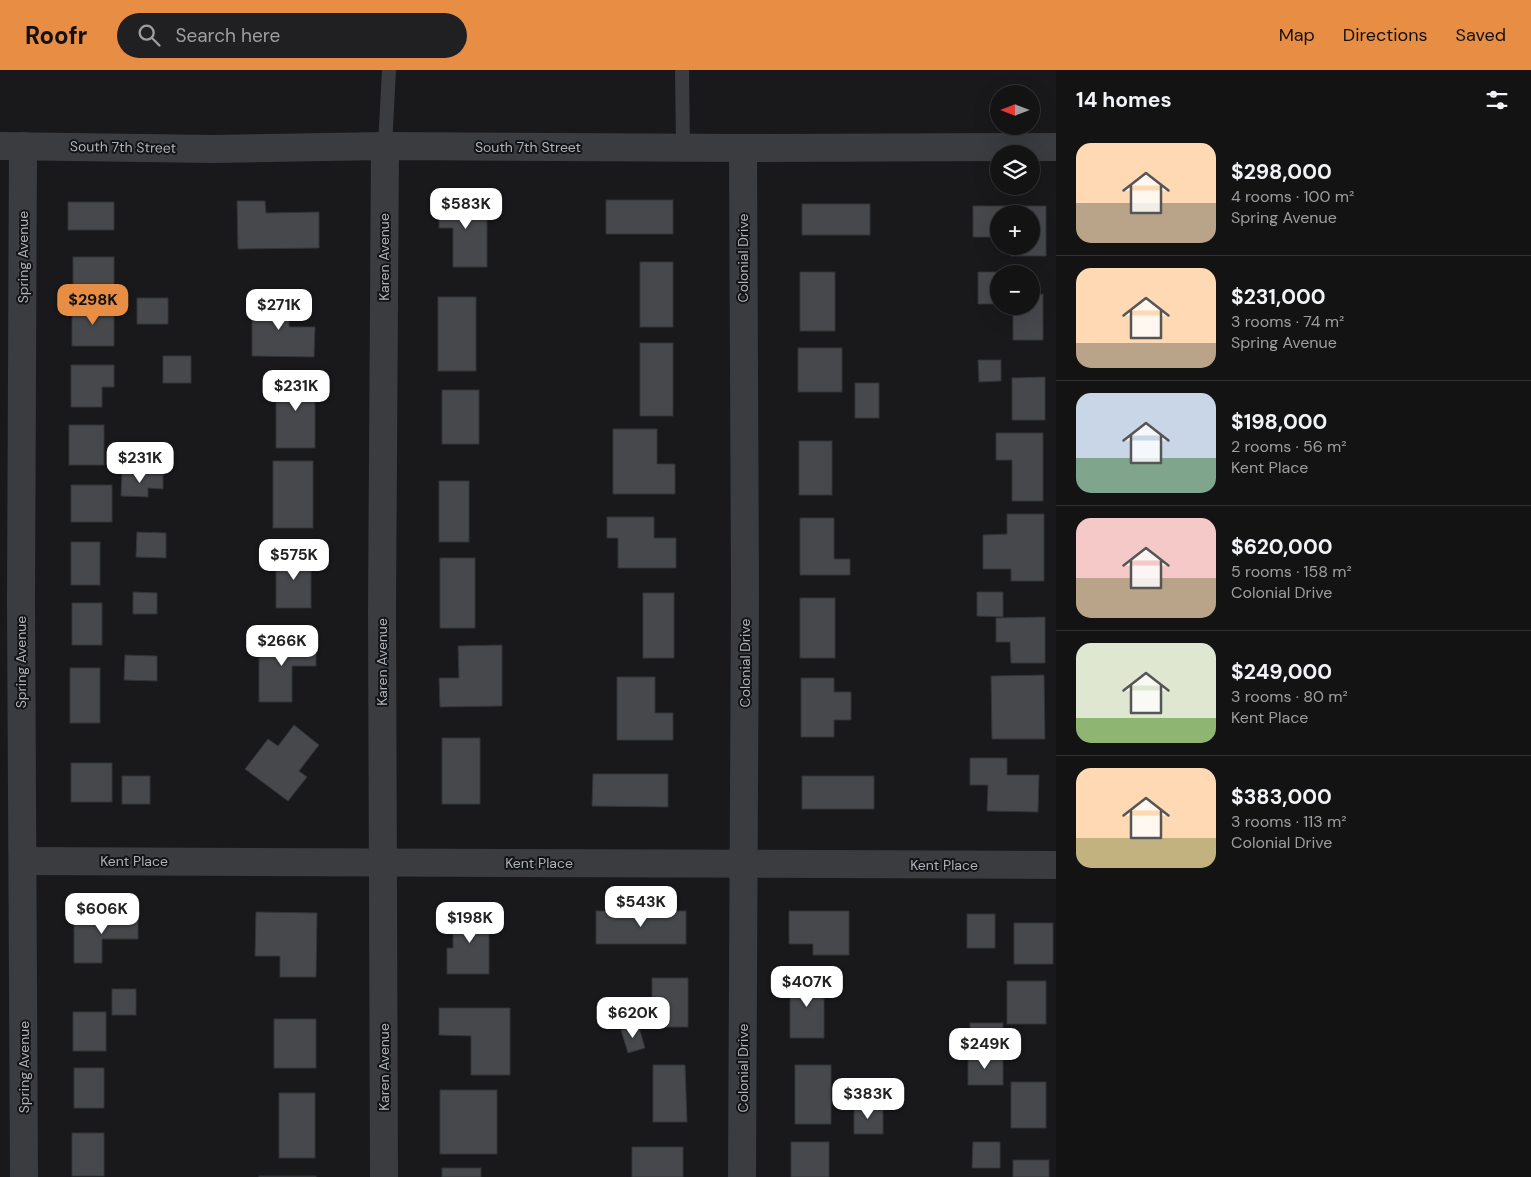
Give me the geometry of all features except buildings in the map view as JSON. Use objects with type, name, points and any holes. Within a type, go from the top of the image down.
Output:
[{"type":"street","name":"South 7th Street","points":[[12,146],[214,149],[385,146],[683,148],[1056,147]]},
{"type":"street","name":"Spring Avenue","points":[[12,146],[21,592],[24,1177]]},
{"type":"street","name":"Karen Avenue","points":[[384,1177],[382,610],[385,146]]},
{"type":"street","name":"Colonial Drive","points":[[742,1177],[745,594],[743,148]]},
{"type":"street","name":"Kent Place","points":[[23,861],[1056,865]]},
{"type":"lane","points":[[385,146],[389,70]]},
{"type":"lane","points":[[682,70],[683,148]]}]
